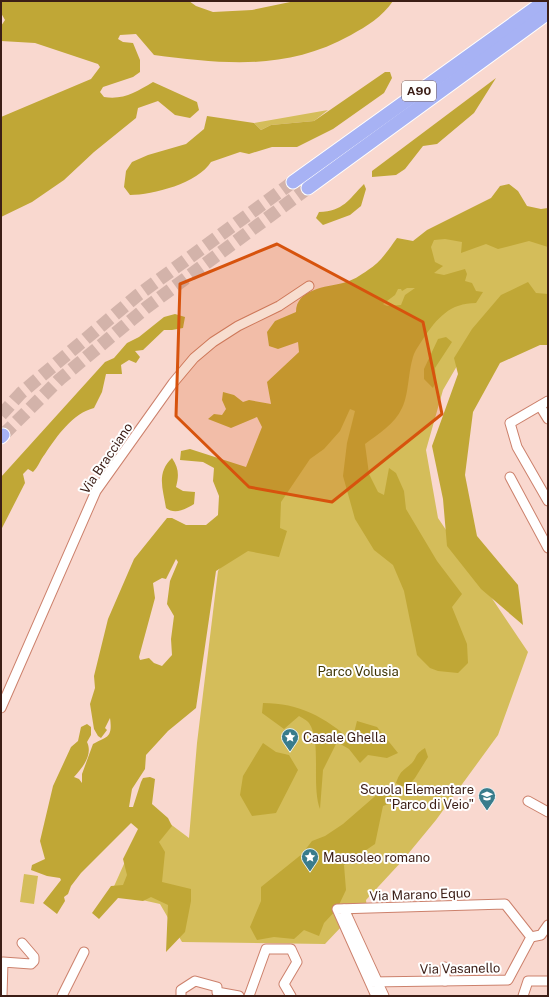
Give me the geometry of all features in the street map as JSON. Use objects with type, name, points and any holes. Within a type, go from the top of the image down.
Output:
[{"type":"highway","name":"A90","points":[[293,182],[545,1]]},
{"type":"highway","name":"A90","points":[[308,188],[548,13]]},
{"type":"street","name":"Via Bracciano","points":[[1,708],[96,491],[173,383],[194,358],[213,342],[238,326],[279,306],[309,286]]},
{"type":"street","points":[[548,419],[544,403],[510,423],[518,447],[548,501]]},
{"type":"street","points":[[510,477],[545,535],[548,548]]},
{"type":"street","points":[[528,801],[548,812]]},
{"type":"street","name":"Via Marano Equo","points":[[374,982],[341,909],[505,904],[531,938]]},
{"type":"street","points":[[531,938],[541,935],[548,924]]},
{"type":"street","name":"Via Vasanello","points":[[374,982],[508,980],[531,938]]},
{"type":"street","points":[[1,996],[3,962],[31,964],[34,961],[34,957],[22,943]]},
{"type":"street","points":[[249,996],[266,949],[291,949],[297,962],[284,984],[291,996]]},
{"type":"street","points":[[62,996],[84,952]]},
{"type":"street","points":[[445,967],[445,981]]},
{"type":"street","points":[[523,996],[528,981],[548,980]]},
{"type":"street","points":[[181,996],[181,990],[195,981],[217,987],[217,992],[239,996]]},
{"type":"street","points":[[374,982],[376,996]]},
{"type":"street","points":[[374,982],[384,996]]},
{"type":"highlighted area","points":[[277,244],[423,322],[442,414],[332,502],[249,487],[176,416],[180,284]]},
{"type":"green space","points":[[328,110],[314,121],[271,125],[261,130],[254,123]]},
{"type":"green space","name":"Parco Volusia","points":[[494,203],[548,215],[548,303],[472,340],[443,390],[426,450],[438,518],[528,652],[498,735],[436,820],[403,860],[366,900],[367,909],[358,909],[325,944],[182,942],[160,904],[111,893],[149,808],[189,838],[197,743],[218,571],[345,381],[406,249]]},
{"type":"green space","points":[[24,874],[38,876],[34,904],[20,902]]},
{"type":"shaded area","points":[[1,1],[189,1],[196,6],[213,12],[252,10],[295,1],[393,1],[389,7],[368,25],[351,35],[327,47],[303,55],[279,60],[230,62],[206,61],[154,55],[136,34],[120,35],[118,39],[123,42],[133,43],[140,60],[140,72],[133,77],[103,87],[100,92],[104,97],[111,98],[124,96],[153,82],[197,102],[199,110],[190,118],[175,115],[158,101],[138,108],[136,118],[94,152],[64,180],[32,202],[1,217],[1,117],[91,79],[100,67],[98,64],[35,43],[1,41],[1,26],[5,20],[1,13]]},
{"type":"shaded area","points":[[385,72],[390,72],[392,78],[384,93],[333,129],[297,147],[272,147],[249,154],[240,152],[211,162],[205,169],[186,182],[151,193],[130,195],[124,187],[126,171],[132,162],[148,155],[186,144],[204,129],[207,116],[254,123],[261,130],[271,125],[314,121]]},
{"type":"shaded area","points":[[496,78],[474,113],[437,144],[423,146],[405,169],[396,175],[372,177],[372,171]]},
{"type":"shaded area","points":[[364,184],[366,189],[361,206],[350,215],[323,225],[316,218],[319,212],[334,209],[345,204]]},
{"type":"shaded area","points":[[509,184],[518,191],[527,206],[541,209],[548,208],[548,247],[529,241],[498,249],[486,244],[461,253],[462,242],[445,239],[434,240],[431,247],[435,262],[443,266],[434,273],[444,275],[465,269],[467,274],[465,281],[472,283],[476,291],[483,292],[476,303],[451,309],[439,318],[414,354],[406,396],[399,414],[386,428],[365,444],[369,474],[378,492],[384,495],[389,468],[396,473],[404,491],[406,509],[437,561],[462,594],[452,607],[467,644],[468,663],[458,673],[438,671],[430,668],[417,655],[404,591],[393,565],[374,550],[355,519],[343,476],[347,443],[355,411],[350,409],[340,431],[324,449],[310,459],[281,502],[280,528],[287,531],[279,557],[248,551],[216,571],[196,708],[168,731],[146,755],[145,769],[132,789],[129,807],[133,807],[143,778],[150,777],[155,779],[152,804],[168,818],[172,826],[159,842],[165,852],[162,882],[191,889],[191,901],[185,932],[166,952],[168,905],[151,897],[143,901],[118,898],[99,919],[92,913],[111,886],[123,885],[127,875],[123,859],[138,829],[131,823],[81,873],[71,886],[68,894],[64,897],[65,901],[57,914],[43,903],[61,880],[60,878],[47,876],[31,870],[32,865],[45,859],[40,841],[53,786],[71,747],[78,741],[81,727],[87,724],[91,727],[91,735],[87,742],[89,747],[88,756],[84,765],[74,777],[79,779],[82,783],[82,774],[93,744],[108,736],[110,730],[110,718],[105,728],[107,730],[101,738],[98,736],[94,729],[90,704],[95,688],[94,676],[108,619],[134,559],[167,518],[172,518],[186,525],[206,525],[218,515],[219,496],[213,481],[214,468],[203,462],[180,460],[181,451],[190,449],[246,467],[262,427],[257,417],[231,428],[208,419],[214,414],[222,415],[226,409],[222,400],[223,392],[234,395],[243,402],[249,400],[271,404],[267,382],[299,352],[298,342],[278,349],[269,346],[267,332],[275,321],[296,312],[297,304],[301,298],[313,290],[346,282],[365,272],[380,260],[397,238],[413,241],[427,230],[491,198],[500,186]],"holes":[[[407,288],[415,288],[405,295],[401,305],[387,306],[383,304],[395,295],[398,289],[401,289],[402,291]],[[176,559],[178,562],[170,581],[167,604],[174,616],[171,639],[172,655],[162,666],[154,663],[149,658],[140,660],[139,657],[155,598],[153,583],[162,578],[166,579]]]},
{"type":"shaded area","points":[[528,282],[536,293],[548,294],[548,345],[540,345],[500,363],[473,412],[465,475],[477,536],[518,585],[523,625],[481,589],[447,546],[443,499],[432,446],[458,374],[454,358],[472,329],[501,295]]},
{"type":"shaded area","points":[[175,314],[185,317],[183,328],[164,330],[143,350],[135,351],[140,357],[136,363],[129,360],[121,365],[122,374],[106,374],[102,392],[94,408],[72,420],[43,456],[37,468],[33,472],[28,469],[23,474],[25,483],[1,530],[1,477],[105,362],[114,358],[127,343],[139,337],[164,317]]},
{"type":"shaded area","points":[[446,337],[452,342],[435,368],[436,381],[433,388],[424,379],[424,369],[438,339]]},
{"type":"shaded area","points":[[172,458],[178,472],[176,487],[183,491],[195,492],[194,504],[177,511],[166,508],[162,488],[162,475],[164,469]]},
{"type":"shaded area","points":[[263,703],[288,706],[311,713],[332,725],[352,741],[357,721],[377,727],[398,753],[387,758],[368,755],[360,763],[349,749],[337,742],[323,770],[320,809],[316,788],[315,741],[313,731],[309,723],[299,716],[284,729],[262,713]]},
{"type":"shaded area","points":[[263,743],[276,752],[289,755],[298,770],[276,813],[252,816],[240,795],[243,776]]},
{"type":"shaded area","points":[[425,748],[428,757],[415,778],[408,786],[401,786],[396,783],[402,772],[412,763],[419,752]]},
{"type":"shaded area","points":[[381,791],[391,793],[394,802],[383,806],[375,844],[344,865],[346,890],[337,909],[324,923],[319,936],[304,930],[294,939],[274,937],[257,940],[250,927],[261,901],[261,887],[302,854],[312,841],[325,836],[343,824]]},
{"type":"tunnel","points":[[1,415],[21,393],[138,295],[293,182]]},
{"type":"tunnel","points":[[3,435],[60,379],[147,307],[308,188]]},
{"type":"place","name":"Casale Ghella","points":[[290,752]]},
{"type":"place","name":"Scuola Elementare \"Parco di Veio\"","points":[[487,811]]},
{"type":"place","name":"Mausoleo romano","points":[[310,872]]}]
